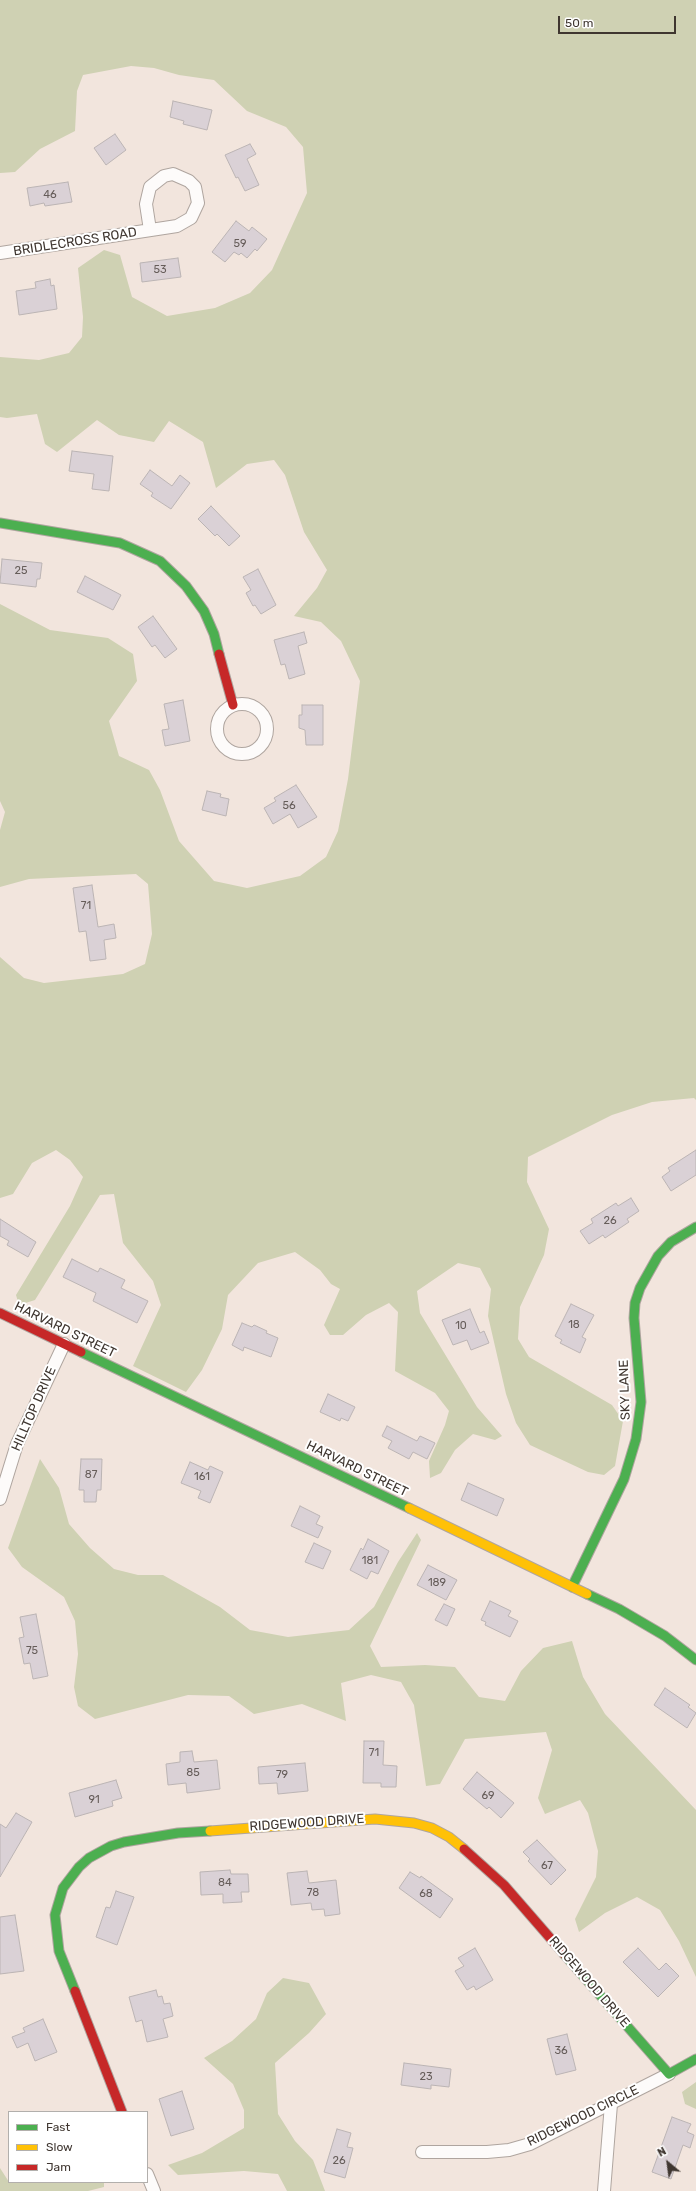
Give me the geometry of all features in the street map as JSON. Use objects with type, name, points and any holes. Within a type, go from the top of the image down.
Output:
[{"type":"street","name":"BRIDLECROSS ROAD","points":[[0,254],[177,226],[191,218],[196,211],[198,195],[189,181],[173,174],[160,178],[150,187],[146,204],[150,230]]},
{"type":"street","points":[[0,523],[21,528],[120,543],[142,550],[160,561],[186,586],[204,611],[214,634],[233,705]]},
{"type":"street","points":[[243,703],[253,706],[264,717],[267,727],[265,737],[260,746],[251,752],[242,754],[232,752],[224,747],[219,740],[216,726],[219,717],[224,710],[233,705],[243,703]]},
{"type":"street","name":"SKY LANE","points":[[572,1587],[624,1479],[636,1439],[641,1402],[634,1318],[635,1303],[640,1288],[654,1262],[666,1246],[687,1231],[696,1227]]},
{"type":"street","name":"HARVARD STREET","points":[[0,1313],[619,1609],[665,1636],[696,1660]]},
{"type":"street","name":"HILLTOP DRIVE","points":[[0,1499],[17,1444],[64,1344]]},
{"type":"street","name":"RIDGEWOOD DRIVE","points":[[122,2111],[67,1973],[56,1940],[55,1915],[58,1901],[71,1877],[79,1867],[100,1851],[136,1839],[178,1833],[357,1819],[394,1820],[414,1823],[443,1834],[464,1848],[516,1899],[669,2074]]},
{"type":"street","points":[[669,2074],[696,2059]]},
{"type":"street","name":"RIDGEWOOD CIRCLE","points":[[422,2152],[487,2152],[509,2150],[546,2136],[669,2074]]},
{"type":"street","points":[[604,2191],[611,2104]]},
{"type":"street","points":[[148,2176],[154,2191]]},
{"type":"green space","points":[[0,0],[696,0],[696,1100],[694,1098],[652,1102],[612,1115],[528,1157],[527,1182],[549,1229],[544,1255],[520,1307],[518,1339],[529,1357],[612,1405],[623,1421],[615,1466],[604,1475],[588,1472],[530,1445],[516,1423],[506,1394],[488,1316],[491,1289],[480,1268],[458,1263],[417,1291],[420,1313],[477,1407],[502,1436],[495,1440],[473,1434],[455,1450],[441,1473],[430,1478],[429,1461],[445,1425],[449,1411],[435,1393],[395,1371],[398,1312],[389,1303],[366,1315],[343,1335],[330,1335],[324,1325],[340,1289],[331,1284],[320,1270],[295,1252],[258,1263],[228,1295],[222,1329],[202,1370],[186,1392],[133,1366],[161,1305],[153,1281],[123,1243],[114,1194],[100,1195],[35,1300],[19,1305],[16,1295],[70,1206],[83,1177],[70,1160],[56,1150],[32,1163],[13,1194],[0,1198],[0,957],[24,978],[44,983],[123,974],[145,964],[152,934],[148,884],[136,874],[29,879],[0,887],[0,830],[5,812],[0,801],[0,604],[50,630],[108,638],[133,654],[137,681],[109,721],[119,756],[149,770],[160,790],[179,841],[214,881],[247,888],[300,876],[326,857],[338,831],[348,779],[360,681],[341,641],[321,622],[294,616],[317,588],[327,570],[304,532],[285,475],[274,460],[247,464],[216,488],[203,442],[169,421],[154,442],[119,435],[97,420],[57,452],[45,444],[37,414],[7,418],[0,417],[0,357],[39,360],[69,353],[82,337],[83,317],[78,268],[104,250],[120,255],[132,297],[167,316],[215,308],[250,293],[272,270],[307,193],[303,147],[286,127],[247,111],[214,80],[179,75],[154,68],[131,66],[83,75],[77,91],[75,131],[40,149],[15,172],[0,173]]},
{"type":"green space","points":[[40,1459],[59,1488],[69,1524],[90,1548],[114,1569],[138,1575],[163,1575],[220,1607],[250,1630],[288,1637],[349,1630],[374,1607],[398,1562],[417,1533],[421,1540],[370,1646],[381,1667],[425,1665],[455,1667],[479,1697],[505,1701],[521,1671],[543,1648],[572,1641],[583,1677],[605,1714],[696,1810],[696,1977],[679,1941],[660,1910],[637,1897],[605,1913],[579,1932],[575,1919],[596,1877],[598,1851],[588,1813],[580,1800],[545,1814],[538,1798],[552,1750],[546,1732],[465,1739],[440,1784],[426,1786],[414,1705],[401,1682],[371,1675],[341,1683],[346,1721],[302,1704],[254,1714],[229,1696],[188,1695],[95,1719],[78,1706],[74,1687],[78,1654],[75,1621],[64,1597],[22,1567],[8,1548]]},
{"type":"green space","points":[[283,1978],[309,1983],[326,2014],[309,2033],[275,2063],[278,2114],[295,2141],[313,2160],[325,2191],[287,2191],[278,2174],[244,2171],[178,2175],[168,2165],[202,2153],[244,2128],[244,2110],[233,2084],[204,2058],[232,2041],[256,2019],[267,1993]]},
{"type":"green space","points":[[696,2082],[696,2109],[685,2104],[682,2092]]},
{"type":"green space","points":[[0,2168],[8,2180],[8,2183],[104,2183],[104,2187],[88,2191],[0,2191]]},
{"type":"building","points":[[173,101],[212,110],[207,130],[183,124],[184,121],[170,117]]},
{"type":"building","points":[[115,134],[126,150],[106,165],[94,148]]},
{"type":"building","points":[[250,144],[256,154],[247,159],[259,185],[245,191],[238,177],[236,178],[225,155]]},
{"type":"building","points":[[68,182],[72,202],[45,206],[44,203],[30,206],[27,188]]},
{"type":"building","points":[[236,221],[249,231],[252,227],[267,239],[257,251],[255,249],[247,258],[241,253],[239,255],[234,252],[225,262],[212,252]]},
{"type":"building","points":[[178,258],[181,277],[142,282],[140,263]]},
{"type":"building","points":[[50,279],[51,286],[54,285],[57,309],[19,315],[16,291],[36,288],[35,282]]},
{"type":"building","points":[[72,451],[113,456],[109,491],[92,489],[94,474],[69,471]]},
{"type":"building","points":[[150,470],[172,486],[180,475],[190,483],[171,509],[151,496],[153,493],[140,484]]},
{"type":"building","points":[[211,506],[240,536],[229,546],[217,534],[215,536],[198,519]]},
{"type":"building","points":[[2,559],[42,563],[40,579],[37,579],[36,587],[0,583]]},
{"type":"building","points":[[258,569],[276,605],[261,614],[255,605],[253,606],[246,593],[251,590],[243,577]]},
{"type":"building","points":[[85,576],[121,595],[113,610],[77,592]]},
{"type":"building","points":[[153,616],[177,649],[165,658],[155,645],[152,647],[138,627]]},
{"type":"building","points":[[304,632],[307,643],[298,646],[305,674],[289,679],[285,664],[281,665],[274,640]]},
{"type":"building","points":[[183,700],[190,741],[165,746],[162,730],[169,729],[164,704]]},
{"type":"building","points":[[302,705],[323,705],[323,745],[306,745],[305,730],[299,728],[299,715],[302,715]]},
{"type":"building","points":[[296,785],[317,817],[298,828],[290,814],[273,824],[264,808],[276,801],[274,798]]},
{"type":"building","points":[[207,791],[221,794],[220,797],[229,799],[226,816],[202,810]]},
{"type":"building","points":[[92,885],[98,927],[114,924],[116,938],[104,940],[106,959],[90,961],[86,931],[79,932],[73,888]]},
{"type":"building","points":[[696,1150],[696,1175],[671,1191],[662,1177],[670,1171],[668,1168]]},
{"type":"building","points":[[631,1198],[639,1211],[627,1219],[629,1222],[605,1238],[603,1235],[589,1244],[580,1231],[593,1223],[591,1219],[616,1203],[618,1206]]},
{"type":"building","points":[[0,1219],[36,1242],[28,1257],[7,1245],[9,1241],[0,1236]]},
{"type":"building","points":[[72,1259],[98,1272],[100,1268],[125,1280],[121,1288],[148,1301],[137,1323],[93,1301],[96,1293],[63,1277]]},
{"type":"building","points":[[571,1304],[594,1315],[582,1337],[586,1339],[580,1353],[560,1343],[562,1340],[555,1336]]},
{"type":"building","points":[[470,1309],[480,1333],[484,1331],[489,1343],[471,1350],[467,1340],[453,1345],[442,1320]]},
{"type":"building","points":[[242,1323],[252,1327],[254,1325],[267,1331],[266,1333],[278,1338],[271,1357],[244,1347],[243,1351],[232,1345]]},
{"type":"building","points":[[328,1394],[355,1407],[348,1421],[341,1418],[340,1421],[320,1412]]},
{"type":"building","points":[[387,1426],[417,1441],[420,1436],[435,1443],[427,1459],[413,1452],[409,1459],[388,1448],[392,1441],[382,1436]]},
{"type":"building","points":[[81,1459],[102,1459],[101,1490],[97,1490],[96,1502],[84,1502],[84,1490],[79,1490]]},
{"type":"building","points":[[190,1462],[208,1470],[210,1466],[223,1472],[210,1503],[198,1498],[201,1491],[181,1483]]},
{"type":"building","points":[[468,1483],[504,1499],[497,1516],[461,1500]]},
{"type":"building","points":[[300,1506],[320,1516],[316,1524],[323,1527],[318,1538],[291,1526]]},
{"type":"building","points":[[368,1539],[389,1551],[378,1574],[371,1571],[367,1579],[350,1570],[361,1548],[363,1550]]},
{"type":"building","points":[[314,1543],[331,1551],[323,1569],[305,1562]]},
{"type":"building","points":[[428,1565],[457,1580],[446,1600],[417,1585]]},
{"type":"building","points":[[490,1601],[511,1611],[508,1616],[518,1621],[510,1637],[485,1625],[486,1622],[481,1620]]},
{"type":"building","points":[[444,1604],[455,1609],[447,1626],[435,1620]]},
{"type":"building","points":[[36,1614],[48,1676],[33,1679],[30,1663],[24,1664],[19,1638],[24,1637],[20,1617]]},
{"type":"building","points":[[665,1688],[690,1705],[688,1707],[696,1713],[687,1728],[654,1705]]},
{"type":"building","points":[[364,1741],[384,1741],[383,1765],[397,1766],[396,1787],[381,1787],[381,1783],[363,1783]]},
{"type":"building","points":[[192,1751],[194,1762],[217,1760],[220,1789],[187,1793],[186,1783],[168,1785],[166,1764],[180,1762],[180,1752]]},
{"type":"building","points":[[305,1763],[308,1791],[278,1794],[277,1783],[259,1784],[258,1767]]},
{"type":"building","points":[[477,1772],[514,1803],[501,1818],[489,1807],[487,1809],[463,1789]]},
{"type":"building","points":[[116,1780],[122,1798],[112,1801],[113,1806],[75,1817],[69,1793]]},
{"type":"building","points":[[16,1813],[32,1822],[0,1877],[0,1824],[6,1828]]},
{"type":"building","points":[[537,1840],[566,1870],[551,1885],[528,1861],[530,1859],[523,1852]]},
{"type":"building","points":[[230,1870],[231,1874],[248,1874],[249,1892],[241,1892],[242,1902],[223,1903],[223,1894],[201,1895],[200,1872]]},
{"type":"building","points":[[307,1871],[309,1883],[336,1880],[340,1914],[325,1916],[324,1909],[312,1910],[311,1903],[291,1905],[287,1873]]},
{"type":"building","points":[[410,1872],[420,1878],[421,1876],[453,1899],[440,1918],[399,1888]]},
{"type":"building","points":[[116,1891],[134,1897],[117,1945],[96,1937],[106,1907],[110,1908]]},
{"type":"building","points":[[15,1915],[24,1971],[0,1974],[0,1917]]},
{"type":"building","points":[[475,1948],[493,1980],[476,1990],[474,1986],[467,1990],[455,1971],[464,1966],[458,1958]]},
{"type":"building","points":[[638,1948],[659,1970],[666,1963],[679,1976],[658,1997],[623,1962]]},
{"type":"building","points":[[156,1990],[158,1997],[162,1996],[164,2004],[170,2003],[173,2016],[163,2019],[168,2037],[147,2042],[142,2020],[136,2022],[129,1997]]},
{"type":"building","points":[[43,2019],[57,2052],[35,2061],[28,2043],[17,2048],[12,2037],[25,2032],[23,2028]]},
{"type":"building","points":[[567,2034],[576,2070],[556,2075],[547,2039]]},
{"type":"building","points":[[404,2063],[451,2069],[449,2087],[431,2085],[431,2089],[401,2085]]},
{"type":"building","points":[[182,2091],[194,2129],[171,2136],[159,2099]]},
{"type":"building","points":[[672,2117],[691,2124],[687,2132],[694,2135],[690,2148],[683,2145],[671,2179],[652,2172]]},
{"type":"building","points":[[337,2129],[351,2133],[347,2147],[353,2148],[345,2178],[324,2172]]},
{"type":"traffic: fast","points":[[0,523],[120,543],[160,561],[186,586],[204,611],[214,634],[219,654]]},
{"type":"traffic: fast","points":[[572,1587],[624,1479],[636,1439],[641,1402],[634,1318],[635,1303],[640,1288],[658,1256],[671,1242],[696,1227]]},
{"type":"traffic: fast","points":[[81,1352],[409,1508]]},
{"type":"traffic: fast","points":[[587,1594],[619,1609],[665,1636],[696,1660]]},
{"type":"traffic: fast","points":[[75,1991],[59,1951],[55,1915],[63,1888],[79,1867],[89,1858],[111,1846],[124,1842],[178,1833],[210,1831]]},
{"type":"traffic: fast","points":[[564,1954],[669,2074],[696,2059]]},
{"type":"traffic: slow","points":[[409,1508],[587,1594]]},
{"type":"traffic: slow","points":[[210,1831],[375,1819],[414,1823],[432,1828],[449,1837],[464,1849]]},
{"type":"traffic: jam","points":[[219,654],[233,705]]},
{"type":"traffic: jam","points":[[0,1313],[81,1352]]},
{"type":"traffic: jam","points":[[464,1849],[504,1885],[564,1954]]},
{"type":"traffic: jam","points":[[75,1991],[122,2111]]}]
